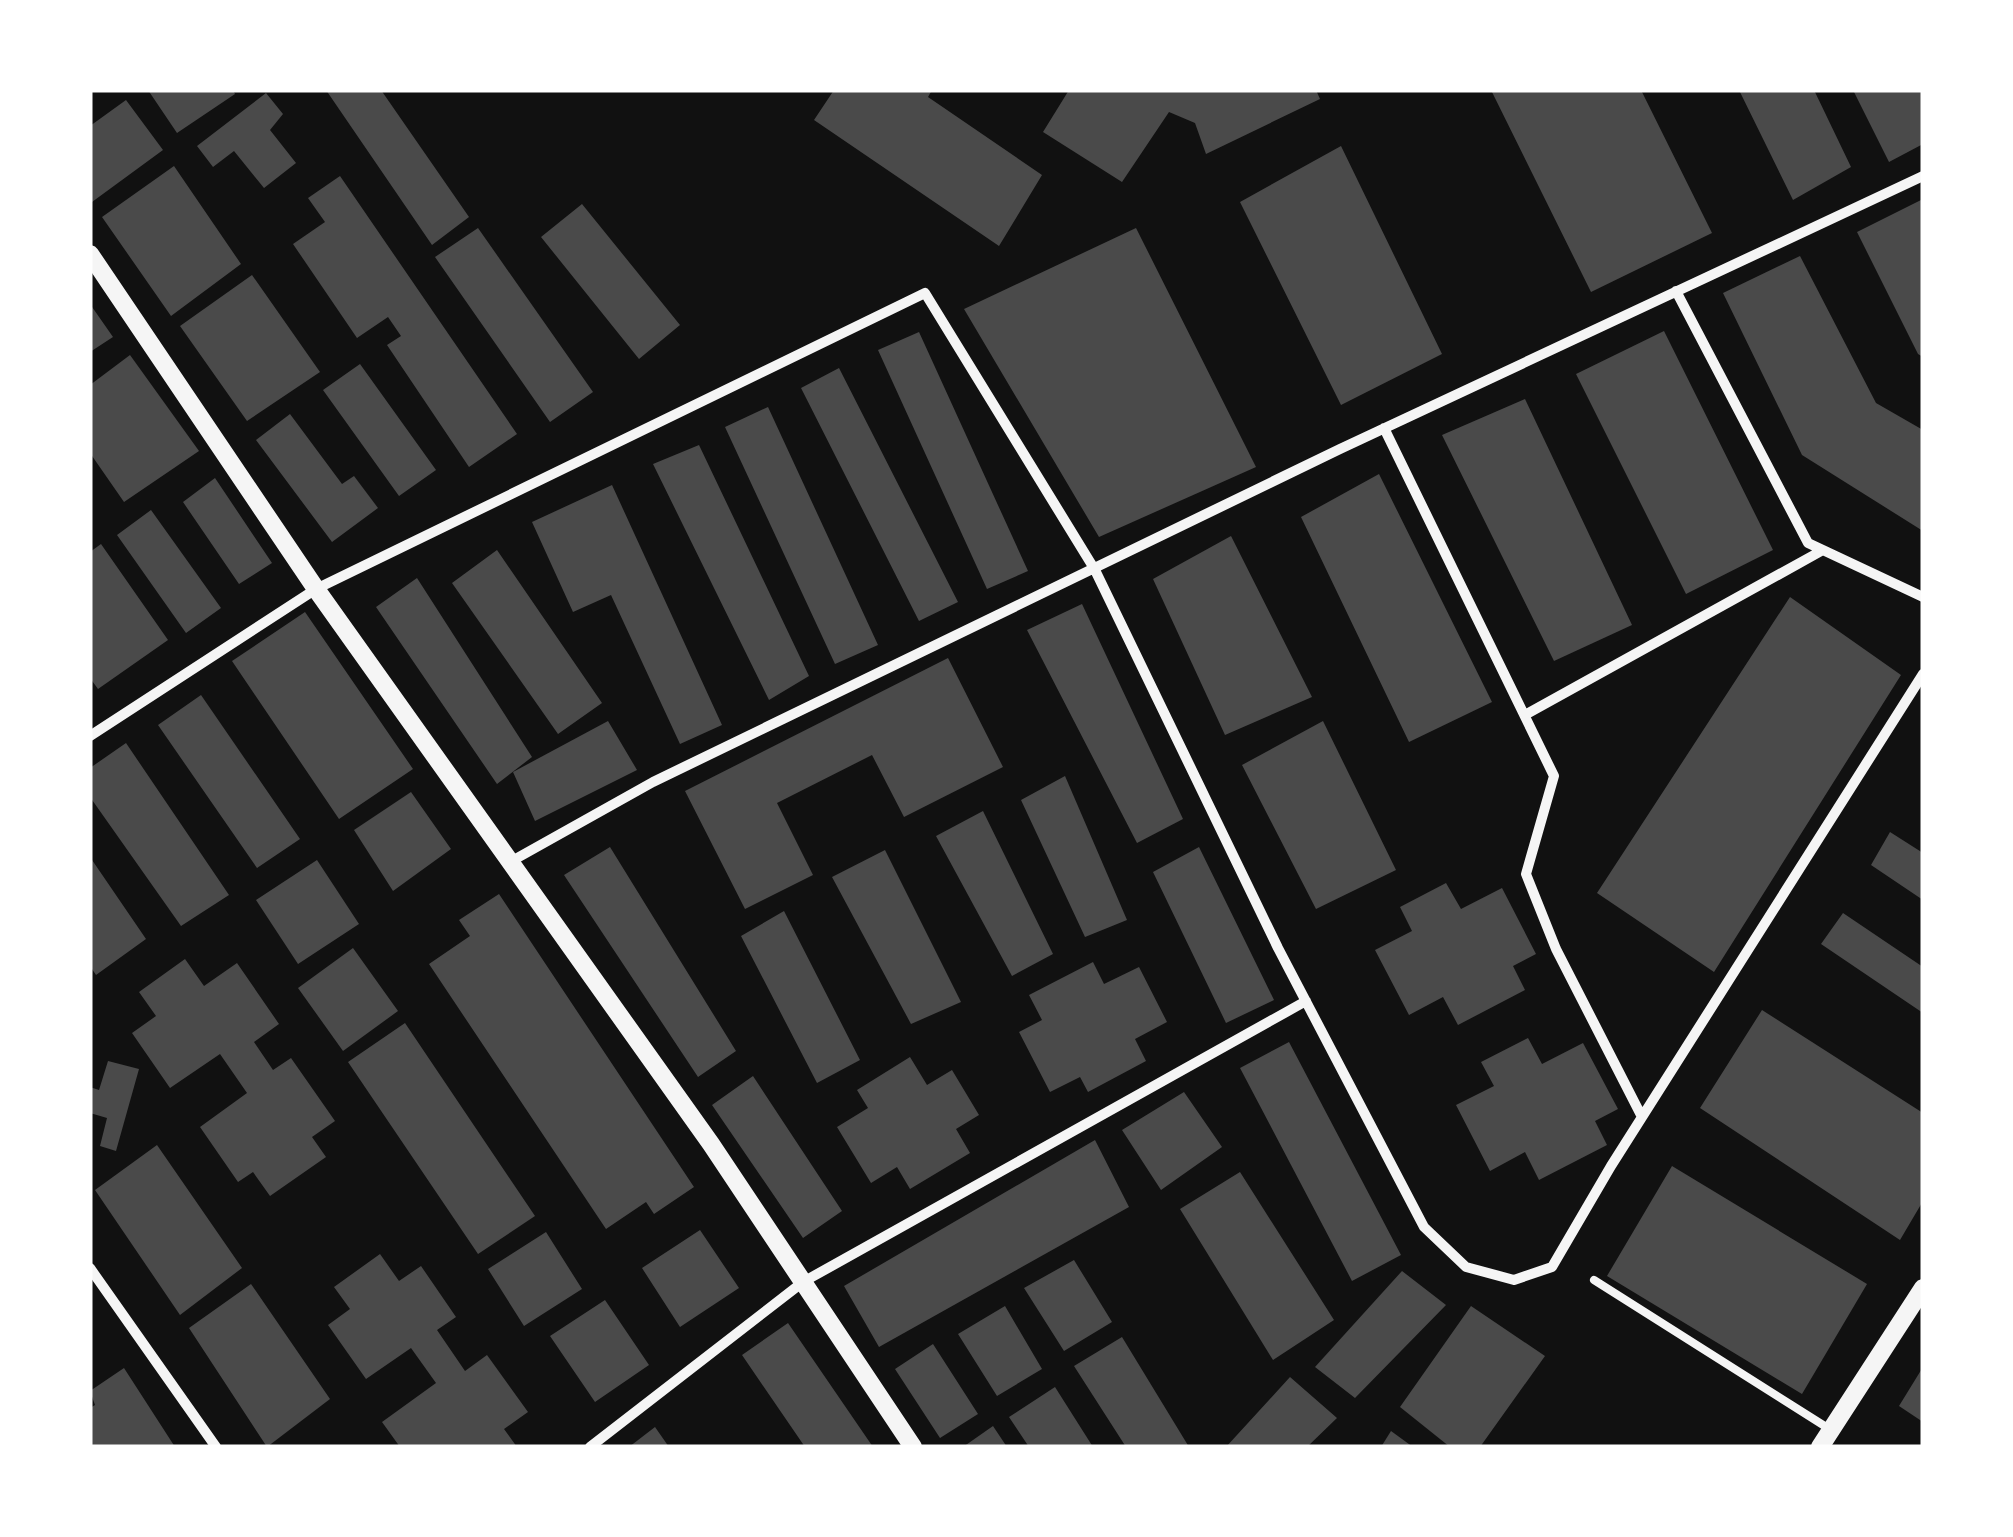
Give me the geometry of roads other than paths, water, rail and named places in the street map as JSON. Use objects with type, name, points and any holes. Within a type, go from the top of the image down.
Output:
[{"type":"street","points":[[510,862],[653,782],[1384,428],[1923,176]]},
{"type":"street","points":[[90,254],[316,589],[711,1144],[913,1447]]},
{"type":"street","points":[[1676,291],[1808,543],[1923,597]]},
{"type":"street","points":[[90,736],[316,589],[925,293],[1095,570],[1306,1001],[1424,1227],[1466,1266],[1514,1280],[1552,1267],[1923,674]]},
{"type":"street","points":[[1384,428],[1554,776],[1526,874],[1556,949],[1642,1118]]},
{"type":"street","points":[[1525,715],[1823,550]]},
{"type":"street","points":[[590,1447],[803,1282],[1306,1001]]},
{"type":"street","points":[[90,1268],[216,1447]]},
{"type":"street","points":[[1820,1447],[1923,1288]]},
{"type":"lane","points":[[1594,1280],[1831,1430]]}]
